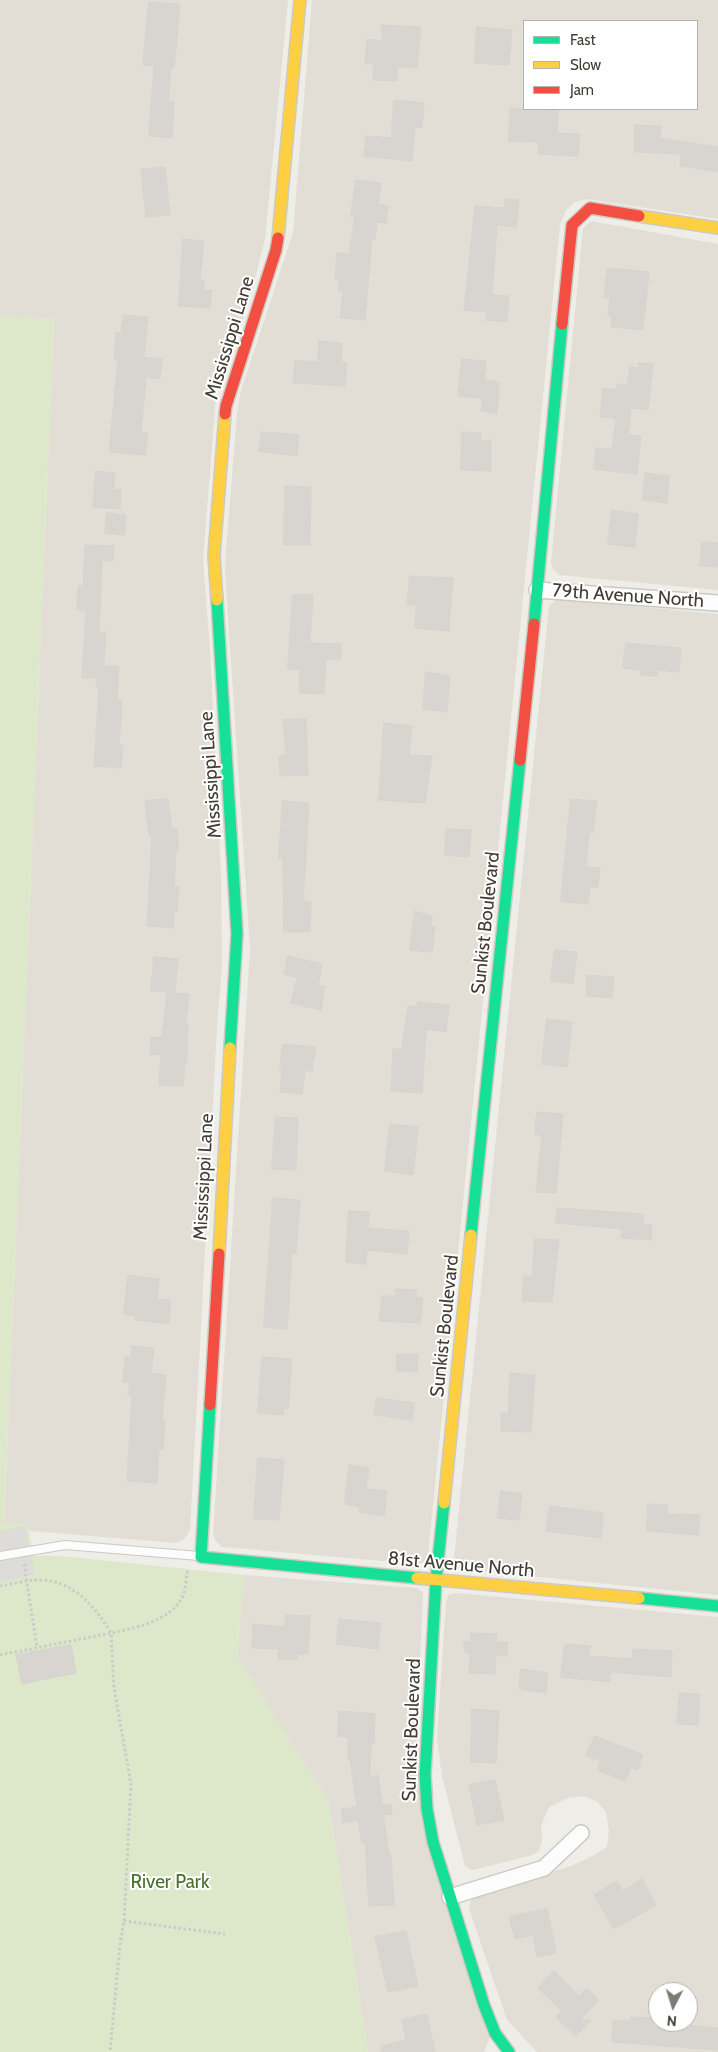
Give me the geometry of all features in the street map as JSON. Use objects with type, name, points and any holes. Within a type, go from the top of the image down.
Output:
[{"type":"street","name":"Mississippi Lane","points":[[200,1557],[237,934],[214,555],[226,406],[276,250],[300,0]]},
{"type":"street","name":"Sunkist Boulevard","points":[[509,2052],[495,2033],[484,2005],[433,1842],[427,1809],[425,1775],[436,1580],[538,590],[572,225],[590,208],[718,228]]},
{"type":"street","name":"79th Avenue North","points":[[538,590],[718,603]]},
{"type":"street","name":"81st Avenue North","points":[[200,1557],[718,1606]]},
{"type":"street","points":[[450,1897],[544,1868],[581,1833]]},
{"type":"lane","points":[[0,1556],[65,1545],[83,1545],[200,1557]]},
{"type":"path","points":[[22,1552],[37,1647]]},
{"type":"path","points":[[0,1655],[111,1633],[141,1626],[154,1620],[176,1605],[183,1595],[188,1568],[200,1557]]},
{"type":"path","points":[[0,1586],[41,1580],[56,1582],[72,1589],[94,1607],[111,1633],[114,1688],[131,1784],[124,1921],[110,2052]]},
{"type":"path","points":[[124,1921],[225,1934]]},
{"type":"shaded area","points":[[0,0],[288,0],[265,239],[249,302],[216,395],[203,561],[210,650],[221,875],[222,967],[217,1027],[190,1531],[183,1540],[176,1543],[29,1531],[27,1524],[4,1524],[54,319],[0,316]]},
{"type":"shaded area","points":[[312,0],[718,0],[718,219],[587,199],[575,202],[566,210],[560,225],[428,1555],[424,1562],[418,1564],[222,1547],[213,1535],[250,949],[225,571],[237,413],[241,390],[293,233]]},
{"type":"shaded area","points":[[591,221],[718,244],[718,590],[559,575],[551,563],[583,228]]},
{"type":"shaded area","points":[[558,599],[718,614],[718,1595],[460,1569],[456,1566],[454,1559],[549,605]]},
{"type":"shaded area","points":[[25,1526],[35,1575],[0,1582],[0,1531]]},
{"type":"shaded area","points":[[244,1575],[417,1588],[423,1592],[417,1726],[417,1778],[491,2035],[484,2052],[368,2052],[328,1799],[237,1658]]},
{"type":"shaded area","points":[[455,1593],[718,1617],[718,2052],[537,2052],[507,2020],[469,1909],[471,1900],[477,1895],[571,1866],[589,1858],[607,1847],[609,1831],[606,1813],[598,1802],[584,1796],[568,1798],[549,1807],[541,1826],[542,1840],[539,1851],[532,1855],[473,1870],[465,1866],[442,1776],[437,1739],[446,1601],[449,1595]]},
{"type":"green space","name":"River Park","points":[[0,316],[54,319],[4,1523],[27,1524],[34,1556],[61,1556],[244,1575],[237,1658],[328,1799],[368,2052],[0,2052]]},
{"type":"building","points":[[149,2],[180,4],[174,68],[171,68],[168,102],[174,102],[172,138],[149,136],[154,66],[143,65]]},
{"type":"building","points":[[382,25],[421,27],[417,68],[397,67],[397,81],[373,80],[374,64],[365,64],[367,39],[382,41]]},
{"type":"building","points":[[477,27],[512,30],[509,65],[475,63]]},
{"type":"building","points":[[394,100],[424,103],[422,128],[415,127],[412,161],[364,156],[366,136],[391,138]]},
{"type":"building","points":[[510,108],[558,110],[557,133],[580,134],[578,156],[538,154],[539,142],[509,141]]},
{"type":"building","points":[[635,125],[661,126],[660,138],[718,147],[718,172],[680,166],[681,154],[635,152]]},
{"type":"building","points":[[165,167],[170,215],[146,217],[141,170]]},
{"type":"building","points":[[356,180],[381,183],[378,204],[388,206],[386,223],[377,222],[375,239],[372,239],[365,320],[340,318],[343,291],[338,291],[340,279],[335,279],[337,253],[349,254],[355,217],[351,216]]},
{"type":"building","points":[[506,199],[519,200],[516,227],[497,225],[492,295],[509,296],[507,322],[486,320],[487,312],[464,310],[475,206],[504,208]]},
{"type":"building","points":[[183,239],[204,241],[200,280],[204,281],[204,290],[212,290],[210,308],[179,306]]},
{"type":"building","points":[[608,268],[649,272],[643,330],[611,327],[612,316],[608,316],[610,298],[604,298]]},
{"type":"building","points":[[123,315],[148,317],[144,357],[162,359],[160,379],[146,377],[141,432],[148,433],[145,455],[109,452],[118,359],[114,359],[116,332],[121,333]]},
{"type":"building","points":[[319,341],[342,343],[341,362],[347,363],[345,386],[293,383],[295,360],[317,362]]},
{"type":"building","points":[[462,359],[486,361],[484,380],[499,382],[497,414],[481,411],[482,398],[458,396]]},
{"type":"building","points":[[639,363],[653,364],[648,410],[631,408],[628,435],[641,436],[637,474],[594,469],[596,448],[612,450],[616,418],[600,417],[603,388],[617,390],[617,384],[627,385],[630,367],[638,368]]},
{"type":"building","points":[[262,432],[299,435],[297,456],[259,451]]},
{"type":"building","points":[[462,432],[481,433],[481,441],[491,440],[491,471],[461,470]]},
{"type":"building","points":[[96,471],[115,473],[114,489],[121,490],[120,509],[93,507]]},
{"type":"building","points":[[645,473],[669,476],[667,503],[643,500]]},
{"type":"building","points":[[285,486],[311,487],[310,545],[284,545]]},
{"type":"building","points":[[612,510],[638,514],[635,547],[608,544]]},
{"type":"building","points":[[107,513],[126,515],[124,535],[105,533]]},
{"type":"building","points":[[702,542],[718,543],[718,567],[700,566]]},
{"type":"building","points":[[85,545],[114,546],[113,561],[102,561],[99,632],[106,632],[104,666],[119,666],[117,699],[122,700],[119,745],[123,746],[121,768],[94,766],[99,687],[96,686],[97,678],[82,678],[86,611],[77,610],[78,586],[83,586]]},
{"type":"building","points":[[410,576],[453,578],[449,631],[415,628],[416,605],[407,605]]},
{"type":"building","points":[[293,595],[313,595],[310,643],[341,644],[341,659],[326,659],[324,694],[299,693],[300,670],[288,669]]},
{"type":"building","points":[[626,643],[681,648],[679,672],[658,670],[657,676],[641,675],[641,670],[623,668]]},
{"type":"building","points":[[426,672],[450,676],[447,712],[423,709]]},
{"type":"building","points":[[306,719],[308,775],[280,776],[279,756],[286,755],[283,720]]},
{"type":"building","points":[[384,723],[412,726],[409,755],[432,756],[425,803],[379,800]]},
{"type":"building","points":[[168,799],[172,829],[177,829],[179,850],[176,850],[174,887],[179,887],[177,912],[174,912],[173,928],[147,926],[152,836],[149,836],[145,801]]},
{"type":"building","points":[[571,799],[597,801],[593,833],[589,832],[586,867],[600,868],[598,887],[590,887],[588,904],[561,901]]},
{"type":"building","points":[[283,801],[309,803],[303,901],[311,902],[310,932],[284,932],[283,858],[279,858]]},
{"type":"building","points":[[446,829],[471,830],[469,857],[445,855]]},
{"type":"building","points":[[415,911],[432,916],[431,927],[435,927],[432,952],[410,950]]},
{"type":"building","points":[[555,950],[577,952],[573,984],[551,981]]},
{"type":"building","points":[[288,956],[322,964],[318,986],[325,986],[321,1010],[291,1003],[297,978],[284,974]]},
{"type":"building","points":[[154,957],[178,959],[175,993],[189,994],[186,1024],[188,1024],[187,1062],[185,1062],[183,1086],[159,1085],[161,1055],[150,1054],[151,1037],[162,1038],[167,992],[151,991]]},
{"type":"building","points":[[587,975],[614,977],[612,998],[587,996]]},
{"type":"building","points":[[418,1002],[449,1005],[446,1032],[426,1029],[422,1093],[391,1091],[393,1049],[402,1049],[408,1006],[417,1006]]},
{"type":"building","points":[[547,1019],[572,1022],[567,1067],[542,1064]]},
{"type":"building","points":[[283,1044],[316,1047],[312,1072],[305,1070],[302,1094],[280,1092]]},
{"type":"building","points":[[537,1112],[563,1114],[556,1193],[536,1192],[542,1135],[535,1135]]},
{"type":"building","points":[[276,1117],[298,1118],[296,1170],[272,1169]]},
{"type":"building","points":[[390,1124],[418,1127],[413,1175],[385,1171]]},
{"type":"building","points":[[273,1198],[300,1200],[296,1253],[292,1253],[287,1329],[264,1327]]},
{"type":"building","points":[[557,1208],[643,1214],[643,1224],[652,1225],[651,1240],[621,1238],[622,1229],[556,1223]]},
{"type":"building","points":[[349,1211],[369,1212],[368,1228],[409,1231],[407,1254],[367,1250],[366,1264],[346,1262]]},
{"type":"building","points":[[535,1239],[559,1240],[552,1302],[522,1301],[524,1276],[532,1276]]},
{"type":"building","points":[[128,1275],[159,1279],[157,1299],[171,1300],[169,1324],[135,1320],[136,1316],[124,1314]]},
{"type":"building","points":[[396,1289],[416,1290],[416,1297],[423,1298],[420,1323],[379,1321],[382,1296],[396,1296]]},
{"type":"building","points":[[132,1346],[154,1348],[151,1373],[166,1375],[162,1420],[165,1420],[163,1449],[159,1449],[157,1483],[127,1481],[132,1395],[128,1395],[130,1382],[123,1382],[125,1357],[131,1357]]},
{"type":"building","points":[[397,1354],[418,1354],[417,1372],[397,1371]]},
{"type":"building","points":[[262,1357],[292,1359],[288,1409],[284,1408],[283,1415],[258,1413]]},
{"type":"building","points":[[510,1373],[535,1375],[531,1432],[501,1431],[501,1413],[508,1414]]},
{"type":"building","points":[[377,1398],[414,1403],[412,1420],[374,1415]]},
{"type":"building","points":[[258,1458],[284,1460],[279,1520],[254,1519]]},
{"type":"building","points":[[349,1465],[369,1468],[366,1489],[387,1491],[384,1516],[359,1512],[360,1507],[345,1504]]},
{"type":"building","points":[[501,1491],[522,1494],[519,1520],[498,1518]]},
{"type":"building","points":[[648,1504],[668,1505],[667,1514],[700,1515],[698,1535],[647,1531]]},
{"type":"building","points":[[550,1506],[603,1513],[601,1538],[546,1531]]},
{"type":"building","points":[[286,1615],[310,1616],[308,1654],[297,1654],[297,1659],[278,1659],[279,1649],[252,1648],[253,1624],[285,1627]]},
{"type":"building","points":[[339,1619],[381,1623],[378,1649],[337,1644]]},
{"type":"building","points":[[471,1633],[497,1634],[496,1642],[508,1642],[507,1656],[496,1655],[495,1674],[469,1673],[470,1653],[464,1652],[464,1642],[471,1642]]},
{"type":"building","points":[[565,1644],[591,1646],[588,1656],[632,1659],[633,1649],[672,1651],[671,1677],[611,1672],[610,1682],[561,1677]]},
{"type":"building","points":[[71,1645],[76,1673],[22,1684],[16,1655]]},
{"type":"building","points":[[521,1669],[548,1673],[546,1693],[519,1689]]},
{"type":"building","points":[[680,1693],[700,1694],[698,1725],[677,1724]]},
{"type":"building","points":[[472,1709],[499,1711],[496,1763],[471,1762]]},
{"type":"building","points":[[339,1711],[375,1714],[374,1744],[371,1744],[370,1777],[378,1775],[382,1805],[391,1804],[392,1814],[383,1815],[389,1854],[391,1854],[394,1905],[369,1906],[365,1843],[362,1843],[358,1820],[343,1823],[341,1809],[357,1807],[350,1759],[348,1759],[348,1737],[338,1736]]},
{"type":"building","points":[[595,1736],[643,1755],[637,1770],[631,1768],[625,1781],[597,1770],[601,1761],[586,1756]]},
{"type":"building","points":[[495,1780],[504,1820],[477,1825],[469,1785]]},
{"type":"building","points":[[642,1879],[656,1905],[614,1929],[594,1895],[616,1881],[623,1891]]},
{"type":"building","points":[[547,1909],[556,1953],[537,1957],[533,1935],[515,1939],[509,1917]]},
{"type":"building","points":[[406,1931],[418,1986],[388,1992],[375,1937]]},
{"type":"building","points":[[554,1971],[579,1996],[586,1988],[599,2000],[580,2020],[591,2020],[576,2036],[556,2017],[562,2011],[538,1988]]},
{"type":"building","points":[[427,2014],[435,2052],[382,2052],[381,2046],[406,2040],[402,2020]]},
{"type":"building","points":[[631,2017],[648,2018],[648,2032],[698,2032],[698,2026],[718,2028],[718,2050],[612,2042],[613,2021],[630,2021]]},
{"type":"traffic: fast","points":[[534,624],[562,324]]},
{"type":"traffic: fast","points":[[217,600],[237,934],[230,1048]]},
{"type":"traffic: fast","points":[[471,1235],[520,760]]},
{"type":"traffic: fast","points":[[210,1405],[201,1557],[417,1578]]},
{"type":"traffic: fast","points":[[444,1503],[436,1580],[425,1775],[427,1809],[433,1842],[484,2005],[495,2033],[509,2052]]},
{"type":"traffic: fast","points":[[639,1598],[718,1606]]},
{"type":"traffic: slow","points":[[278,238],[300,0]]},
{"type":"traffic: slow","points":[[639,216],[718,228]]},
{"type":"traffic: slow","points":[[217,600],[214,555],[225,414]]},
{"type":"traffic: slow","points":[[219,1254],[230,1048]]},
{"type":"traffic: slow","points":[[444,1503],[471,1235]]},
{"type":"traffic: slow","points":[[417,1578],[639,1598]]},
{"type":"traffic: jam","points":[[562,324],[572,225],[590,208],[639,216]]},
{"type":"traffic: jam","points":[[225,414],[276,250],[278,238]]},
{"type":"traffic: jam","points":[[520,760],[534,624]]},
{"type":"traffic: jam","points":[[210,1405],[219,1254]]}]
